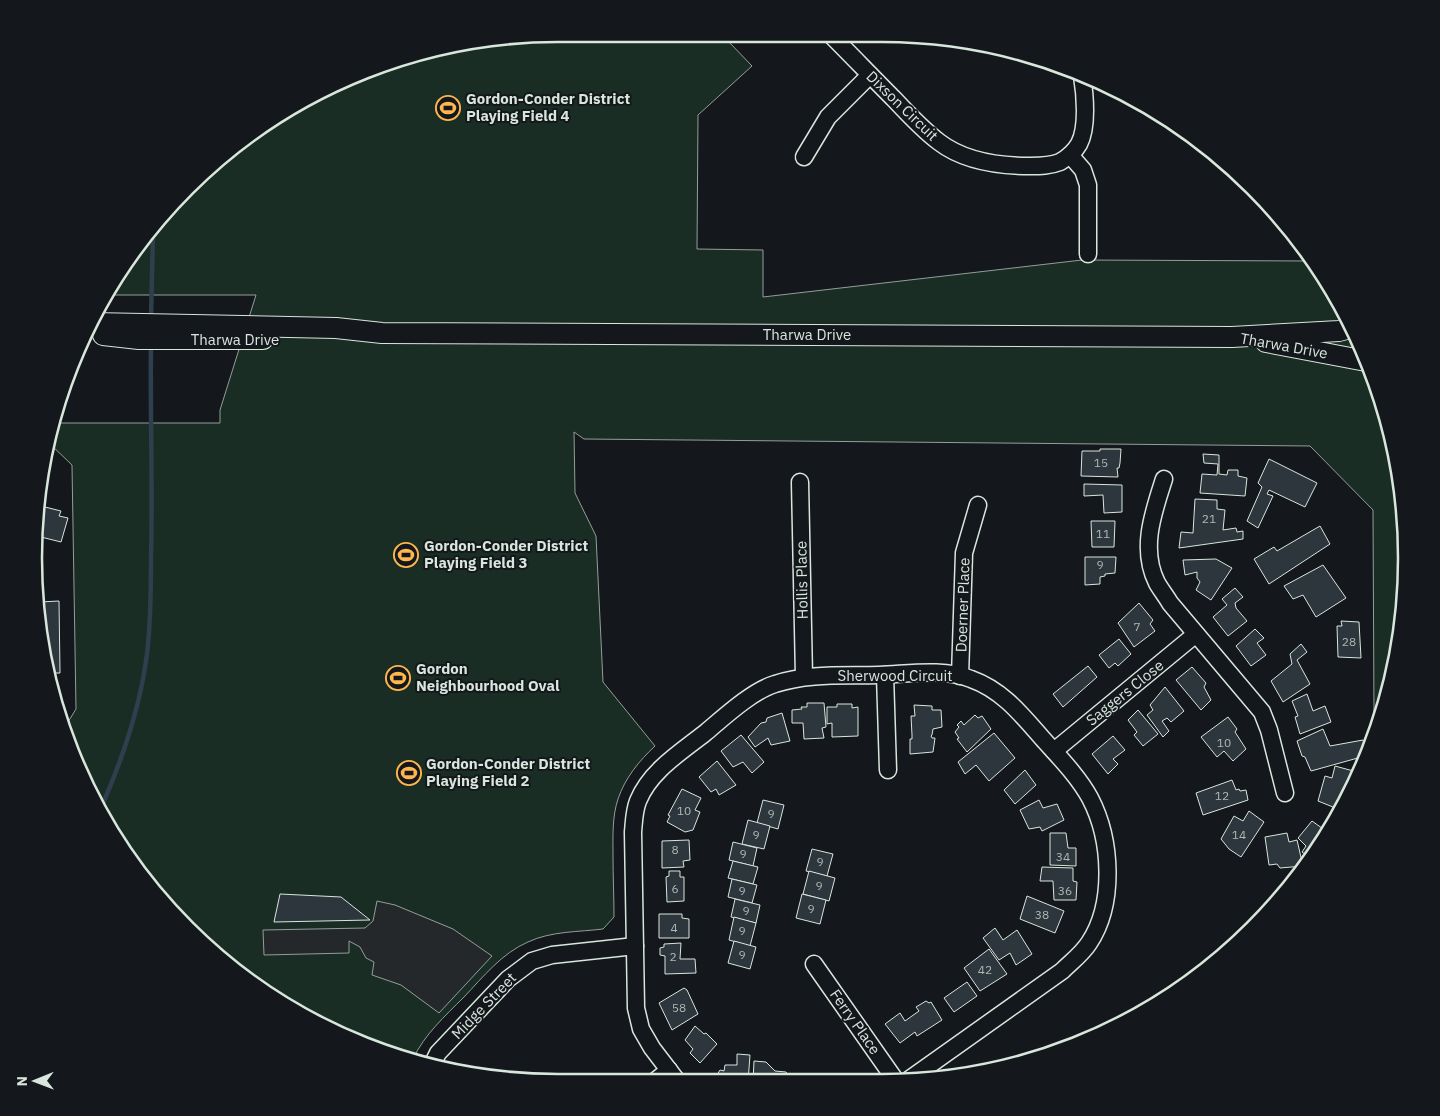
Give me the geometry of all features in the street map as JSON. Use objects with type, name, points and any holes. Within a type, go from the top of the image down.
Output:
[{"type":"main road","name":"Tharwa Drive","points":[[99,325],[139,339],[182,332],[336,339],[382,333],[1232,337],[1344,330]]},
{"type":"main road","name":"Tharwa Drive","points":[[95,333],[115,329]]},
{"type":"main road","name":"Tharwa Drive","points":[[1232,337],[1357,359]]},
{"type":"street","name":"Dixson Circuit","points":[[838,42],[922,128],[940,143],[974,159],[1012,166],[1048,166],[1060,162],[1070,155]]},
{"type":"street","points":[[804,157],[828,118],[870,75]]},
{"type":"street","points":[[1083,84],[1084,130],[1079,144],[1070,155],[1083,170],[1088,185],[1088,254]]},
{"type":"street","points":[[1164,479],[1150,524],[1149,551],[1153,573],[1170,603],[1262,712],[1269,730],[1285,793]]},
{"type":"street","name":"Hollis Place","points":[[800,482],[804,677]]},
{"type":"street","name":"Doerner Place","points":[[960,676],[964,553],[978,505]]},
{"type":"street","name":"Saggers Close","points":[[1054,751],[1196,634]]},
{"type":"street","name":"Sherwood Circuit","points":[[672,1074],[652,1048],[641,1029],[636,1008],[633,832],[639,800],[650,781],[666,764],[747,700],[773,684],[804,677],[938,673],[960,676],[992,689],[1010,702],[1073,773],[1090,798],[1101,824],[1106,852],[1106,897],[1101,921],[1089,943],[1062,971],[920,1072]]},
{"type":"street","points":[[885,675],[888,770]]},
{"type":"street","name":"Midge Street","points":[[435,1059],[438,1053],[508,979],[523,966],[552,955],[634,946]]},
{"type":"street","name":"Ferry Place","points":[[814,964],[891,1073]]},
{"type":"green space","points":[[558,42],[729,42],[752,66],[698,115],[697,249],[763,250],[763,297],[1082,260],[1303,261],[1328,300],[1358,361],[1370,392],[1388,457],[1393,491],[1398,558],[1393,625],[1388,659],[1374,711],[1373,510],[1310,446],[584,439],[574,432],[575,493],[596,536],[603,682],[655,746],[629,777],[621,791],[616,806],[613,834],[614,917],[603,929],[565,932],[537,938],[510,952],[493,966],[436,1026],[416,1053],[392,1046],[330,1020],[272,987],[218,946],[193,923],[170,898],[129,844],[96,786],[69,721],[76,709],[72,465],[54,448],[61,423],[220,423],[220,410],[256,295],[115,295],[129,272],[170,218],[218,170],[272,129],[330,96],[361,82],[425,60],[457,52],[491,47]]},
{"type":"shaded area","points":[[377,901],[395,905],[453,929],[492,956],[439,1013],[401,985],[372,975],[374,962],[366,958],[360,947],[349,941],[349,953],[264,955],[263,930],[365,928],[373,921]]},
{"type":"building","points":[[1100,449],[1121,449],[1119,468],[1117,468],[1118,477],[1081,476],[1082,451],[1100,451]]},
{"type":"building","points":[[1203,454],[1219,455],[1219,474],[1227,475],[1228,470],[1238,470],[1238,476],[1247,478],[1245,496],[1200,493],[1202,474],[1217,475],[1218,464],[1204,463]]},
{"type":"building","points":[[1269,459],[1317,483],[1305,507],[1269,490],[1267,494],[1273,496],[1258,528],[1247,521],[1262,487],[1258,483]]},
{"type":"building","points":[[1084,484],[1122,485],[1122,512],[1104,513],[1103,495],[1084,496]]},
{"type":"building","points":[[1195,499],[1217,500],[1217,509],[1225,510],[1223,530],[1236,528],[1237,532],[1243,531],[1243,539],[1179,548],[1181,532],[1193,533]]},
{"type":"building","points":[[46,507],[61,511],[59,516],[68,518],[61,542],[43,538]]},
{"type":"building","points":[[1091,521],[1115,521],[1114,547],[1092,547]]},
{"type":"building","points":[[1320,526],[1330,544],[1269,584],[1254,559],[1274,547],[1277,551]]},
{"type":"building","points":[[1085,557],[1116,557],[1115,573],[1105,574],[1105,576],[1100,577],[1100,584],[1085,585]]},
{"type":"building","points":[[1216,559],[1232,568],[1211,600],[1196,590],[1200,582],[1197,578],[1197,572],[1185,575],[1183,560]]},
{"type":"building","points":[[1323,565],[1346,598],[1316,617],[1303,595],[1293,599],[1284,586]]},
{"type":"building","points":[[1235,588],[1243,597],[1235,603],[1236,608],[1247,621],[1228,636],[1213,617],[1227,605],[1222,599]]},
{"type":"building","points":[[59,601],[60,673],[56,673],[52,659],[45,602]]},
{"type":"building","points":[[1139,603],[1153,620],[1150,624],[1155,631],[1134,647],[1118,623]]},
{"type":"building","points":[[1341,621],[1359,622],[1361,658],[1338,657],[1337,626],[1342,626]]},
{"type":"building","points":[[1255,629],[1264,638],[1257,643],[1266,655],[1251,666],[1236,646]]},
{"type":"building","points":[[1119,639],[1131,654],[1118,666],[1115,663],[1109,668],[1099,655]]},
{"type":"building","points":[[1301,644],[1307,652],[1297,660],[1310,684],[1283,702],[1271,681],[1292,664],[1290,654]]},
{"type":"building","points":[[1088,666],[1097,677],[1063,707],[1053,694]]},
{"type":"building","points":[[1192,667],[1206,683],[1204,687],[1211,700],[1201,710],[1176,680]]},
{"type":"building","points":[[1165,687],[1184,711],[1171,722],[1167,718],[1162,721],[1169,731],[1163,737],[1147,715],[1153,710],[1150,705]]},
{"type":"building","points":[[1307,694],[1313,711],[1325,706],[1331,722],[1300,734],[1295,717],[1298,716],[1292,701]]},
{"type":"building","points":[[807,703],[824,703],[826,727],[822,728],[824,738],[804,739],[803,723],[792,723],[792,710],[807,707]]},
{"type":"building","points":[[837,704],[852,704],[852,708],[858,707],[858,736],[832,737],[832,723],[827,724],[827,707],[837,707]]},
{"type":"building","points":[[914,705],[932,706],[932,710],[941,710],[942,727],[933,729],[931,736],[935,738],[933,752],[910,754],[910,739],[912,739],[911,716],[915,716]]},
{"type":"building","points":[[1138,710],[1158,734],[1143,746],[1134,735],[1137,732],[1128,720]]},
{"type":"building","points":[[782,713],[790,741],[771,745],[768,738],[755,747],[748,737],[761,723],[766,722],[767,718]]},
{"type":"building","points":[[975,715],[978,718],[982,716],[991,729],[967,752],[957,739],[959,738],[955,732],[959,727],[957,725],[961,721],[964,725]]},
{"type":"building","points":[[1228,717],[1237,729],[1235,732],[1246,749],[1233,761],[1224,751],[1217,757],[1201,737]]},
{"type":"building","points":[[1323,729],[1330,746],[1363,741],[1356,758],[1311,771],[1305,757],[1302,756],[1297,741]]},
{"type":"building","points":[[994,733],[1015,758],[989,781],[976,765],[965,774],[958,762]]},
{"type":"building","points":[[741,735],[764,762],[752,773],[743,762],[733,767],[721,751]]},
{"type":"building","points":[[1113,736],[1125,750],[1113,759],[1118,764],[1108,774],[1092,754]]},
{"type":"building","points":[[717,761],[736,785],[719,795],[716,789],[711,792],[699,777]]},
{"type":"building","points":[[1335,766],[1351,770],[1333,807],[1318,801],[1325,776],[1332,778]]},
{"type":"building","points":[[1025,770],[1036,785],[1015,804],[1004,790]]},
{"type":"building","points":[[1232,780],[1236,790],[1246,790],[1248,800],[1203,815],[1196,793]]},
{"type":"building","points":[[682,789],[701,798],[695,810],[700,812],[693,830],[685,832],[667,822],[670,816],[668,815]]},
{"type":"building","points":[[763,800],[784,805],[778,829],[757,823]]},
{"type":"building","points":[[1039,800],[1043,808],[1057,804],[1064,820],[1042,831],[1040,827],[1029,829],[1020,810]]},
{"type":"building","points":[[1249,811],[1264,822],[1241,857],[1229,849],[1221,839],[1234,816],[1243,821]]},
{"type":"building","points":[[748,820],[770,826],[764,849],[742,844]]},
{"type":"building","points":[[1312,821],[1321,827],[1304,854],[1302,852],[1306,846],[1298,838]]},
{"type":"building","points":[[1050,833],[1066,833],[1068,848],[1076,848],[1076,866],[1050,865]]},
{"type":"building","points":[[1287,833],[1289,842],[1297,840],[1301,858],[1295,867],[1280,868],[1277,864],[1269,865],[1265,837]]},
{"type":"building","points":[[689,840],[690,860],[683,861],[684,867],[662,868],[662,841]]},
{"type":"building","points":[[733,842],[757,848],[753,866],[729,860]]},
{"type":"building","points":[[812,849],[833,854],[827,876],[806,871]]},
{"type":"building","points":[[733,861],[758,867],[753,884],[728,878]]},
{"type":"building","points":[[1042,867],[1073,868],[1073,881],[1077,882],[1076,900],[1054,900],[1053,881],[1040,881]]},
{"type":"building","points":[[669,871],[680,871],[680,877],[684,877],[684,901],[667,902],[666,877],[669,876]]},
{"type":"building","points":[[809,871],[835,878],[829,901],[803,894]]},
{"type":"building","points":[[732,879],[757,885],[752,903],[728,897]]},
{"type":"building","points":[[280,894],[341,897],[370,920],[274,922]]},
{"type":"building","points":[[802,894],[826,900],[820,924],[796,918]]},
{"type":"building","points":[[1027,896],[1064,911],[1055,933],[1020,919]]},
{"type":"building","points":[[735,899],[760,905],[756,923],[731,917]]},
{"type":"building","points":[[659,914],[682,914],[682,918],[689,919],[689,938],[659,938]]},
{"type":"building","points":[[734,917],[756,923],[750,946],[729,940]]},
{"type":"building","points":[[995,928],[1003,940],[1017,930],[1032,954],[1016,965],[1010,953],[999,960],[983,938]]},
{"type":"building","points":[[734,941],[756,947],[750,969],[728,963]]},
{"type":"building","points":[[681,943],[680,959],[695,959],[696,973],[665,974],[665,956],[660,955],[660,948],[664,947],[664,944]]},
{"type":"building","points":[[989,949],[1007,974],[980,991],[964,968]]},
{"type":"building","points":[[967,982],[977,996],[954,1012],[944,998]]},
{"type":"building","points":[[684,988],[687,990],[698,1014],[672,1030],[659,1003]]},
{"type":"building","points":[[926,1001],[931,1002],[942,1020],[917,1036],[915,1032],[900,1043],[885,1024],[900,1013],[905,1021],[919,1011],[916,1007]]},
{"type":"building","points":[[695,1026],[704,1034],[706,1033],[717,1044],[700,1063],[690,1053],[693,1049],[685,1040]]},
{"type":"building","points":[[737,1054],[750,1055],[749,1074],[718,1074],[720,1070],[724,1071],[725,1065],[737,1065]]},
{"type":"building","points":[[754,1061],[766,1062],[775,1071],[786,1072],[787,1074],[753,1074]]},
{"type":"waterway","points":[[151,318],[153,239]]},
{"type":"waterway","points":[[104,801],[116,773],[135,714],[144,674],[148,642],[152,529],[151,344]]},
{"type":"place","name":"Gordon-Conder District Playing Field 4","points":[[448,108]]},
{"type":"place","name":"Gordon-Conder District Playing Field 3","points":[[406,555]]},
{"type":"place","name":"Gordon Neighbourhood Oval","points":[[398,678]]},
{"type":"place","name":"Gordon-Conder District Playing Field 2","points":[[409,773]]}]
